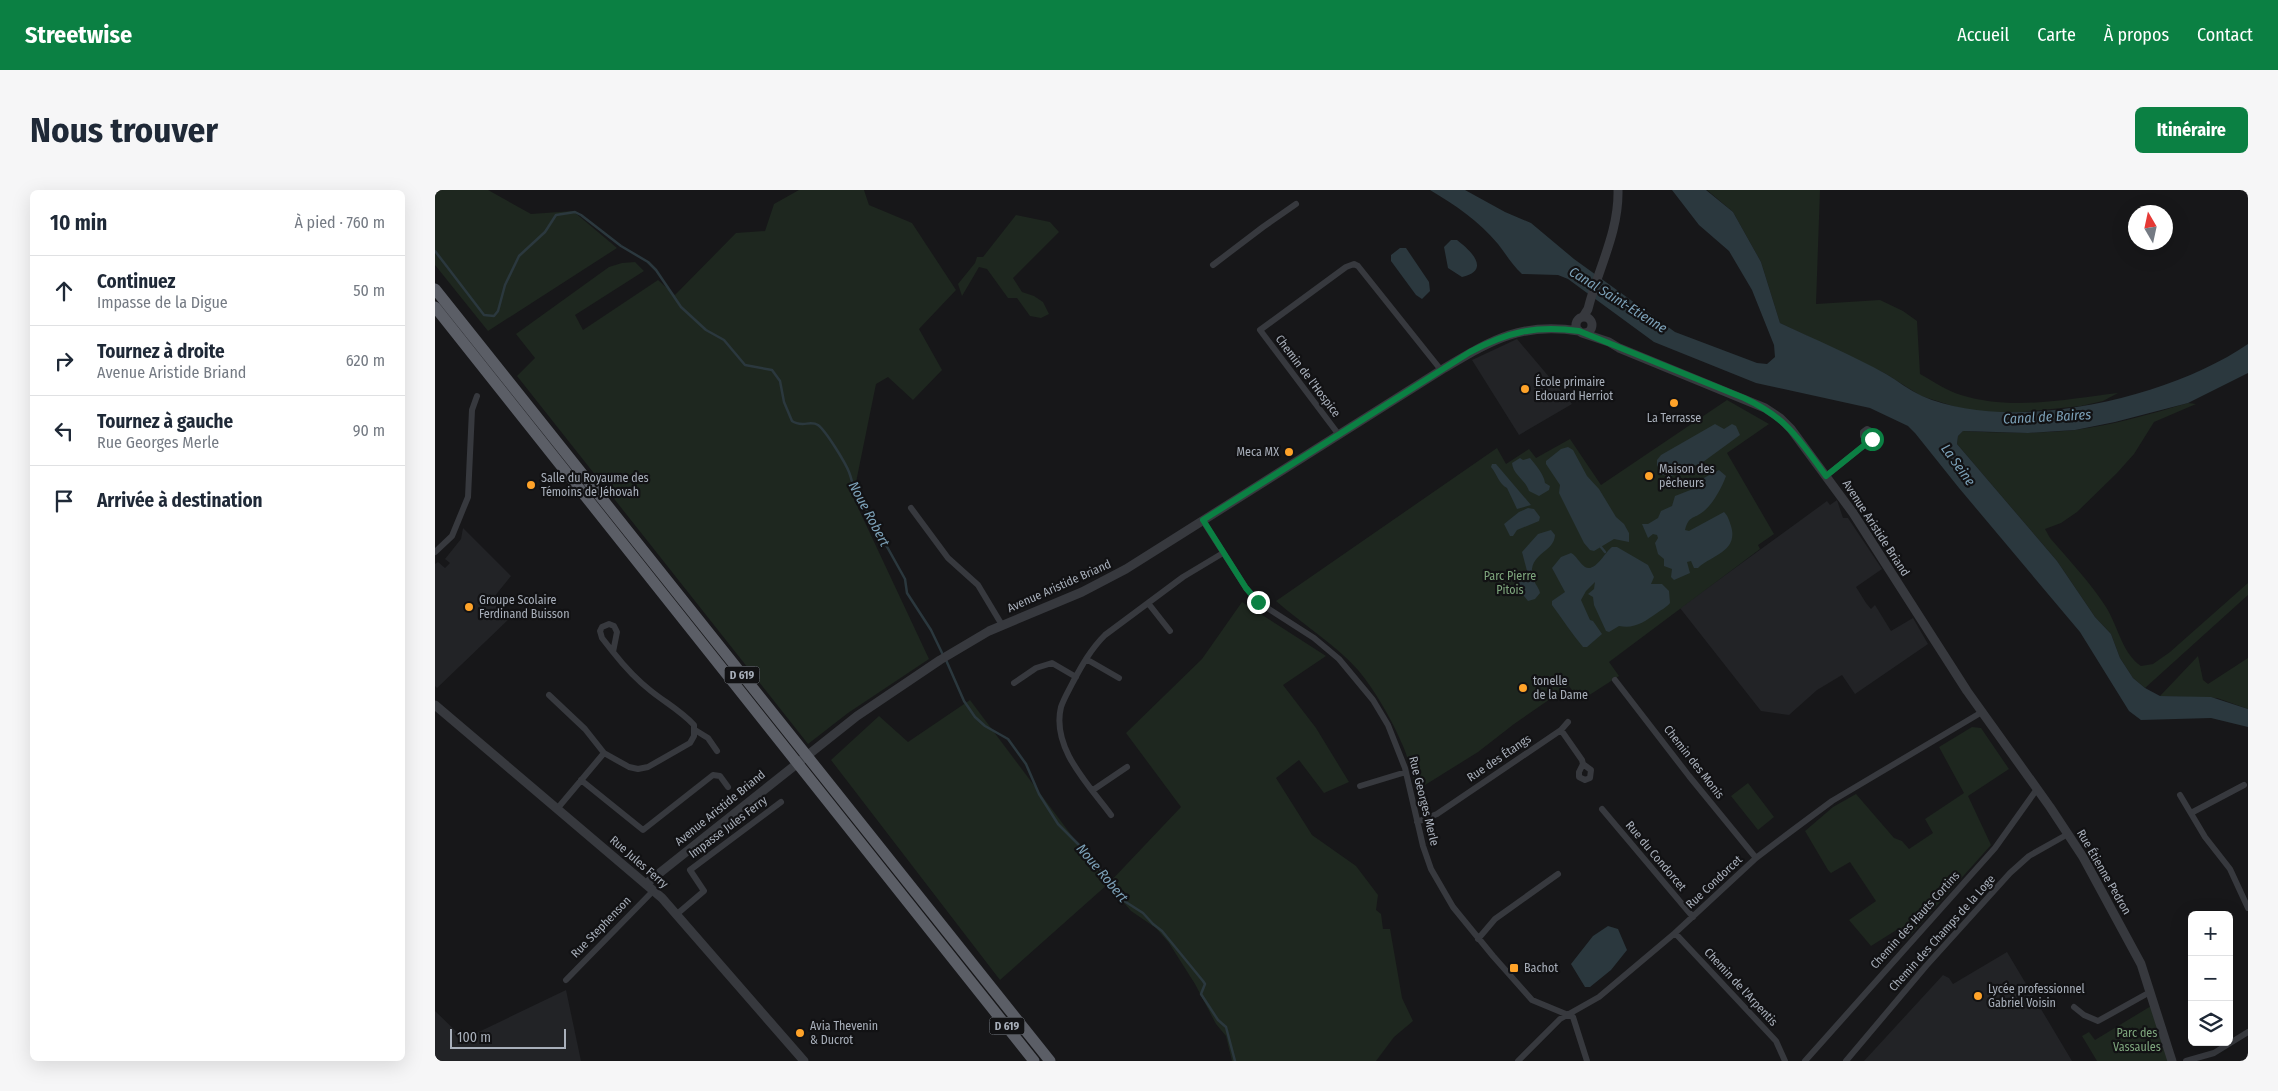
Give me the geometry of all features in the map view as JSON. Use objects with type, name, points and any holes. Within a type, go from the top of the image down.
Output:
[{"type":"highway","name":"D 619","points":[[435,289],[1050,1061]]},
{"type":"highway","name":"D 619","points":[[435,307],[1034,1061]]},
{"type":"street","points":[[1585,320],[1616,221],[1618,190]]},
{"type":"street","points":[[1213,265],[1296,204]]},
{"type":"street","name":"Chemin de l'Hospice","points":[[1339,435],[1260,330],[1346,266],[1354,264],[1441,370]]},
{"type":"street","name":"Avenue Aristide Briand","points":[[647,883],[857,716],[940,660],[1002,625],[1102,582],[1441,370],[1493,340],[1507,334],[1525,330],[1560,328],[1585,320]]},
{"type":"street","name":"Avenue Aristide Briand","points":[[1585,320],[1609,342],[1619,348],[1765,408],[1780,418],[1791,429],[1853,513],[1967,692],[1982,712]]},
{"type":"street","name":"Avenue Aristide Briand","points":[[1585,320],[1609,342]]},
{"type":"street","points":[[435,552],[452,536],[468,497],[472,410],[477,396]]},
{"type":"street","points":[[1826,476],[1870,440]]},
{"type":"street","points":[[911,508],[948,558],[979,585],[1002,625]]},
{"type":"street","name":"Rue Georges Merle","points":[[1203,520],[1246,588],[1258,602],[1314,638],[1339,659],[1373,700],[1388,725],[1406,772],[1417,822],[1431,869],[1441,888],[1478,939]]},
{"type":"street","points":[[1111,815],[1070,758],[1060,729],[1062,705],[1086,659],[1105,635],[1183,577],[1223,552]]},
{"type":"street","points":[[1148,603],[1170,631]]},
{"type":"street","points":[[549,695],[585,729],[604,753],[629,766],[638,769],[648,767],[690,743],[695,730],[694,725],[683,713],[651,692],[613,652]]},
{"type":"street","points":[[1086,659],[1119,678]]},
{"type":"street","points":[[1014,683],[1036,668],[1052,663],[1076,677]]},
{"type":"street","name":"Chemin des Monis","points":[[1615,680],[1689,776],[1757,858]]},
{"type":"street","name":"Rue Jules Ferry","points":[[435,705],[647,883],[677,914],[804,1061]]},
{"type":"street","name":"Rue Étienne Pedron","points":[[1982,712],[2068,834],[2124,932],[2141,964],[2172,1061]]},
{"type":"street","name":"Rue Condorcet","points":[[1518,1061],[1567,1014],[1599,997],[1675,933],[1757,858],[1832,801],[1982,712]]},
{"type":"street","name":"Rue des Étangs","points":[[1417,822],[1437,814],[1561,730],[1568,722]]},
{"type":"street","points":[[695,730],[708,738],[717,751]]},
{"type":"street","points":[[1561,730],[1583,762]]},
{"type":"street","points":[[557,809],[604,753]]},
{"type":"street","points":[[1093,790],[1127,767]]},
{"type":"street","points":[[1360,786],[1406,772]]},
{"type":"street","points":[[581,780],[643,830],[713,775],[720,776],[728,787]]},
{"type":"street","points":[[2191,814],[2244,785]]},
{"type":"street","name":"Chemin des Hauts Cortins","points":[[1805,1061],[1995,848],[2037,789]]},
{"type":"street","points":[[2180,795],[2205,837],[2230,870],[2248,908]]},
{"type":"street","name":"Impasse Jules Ferry","points":[[677,914],[704,891],[690,870],[781,802]]},
{"type":"street","name":"Rue du Condorcet","points":[[1602,809],[1693,917]]},
{"type":"street","name":"Chemin des Champs de la Loge","points":[[1846,1061],[1925,966],[2010,873],[2029,856],[2068,834]]},
{"type":"street","points":[[1559,874],[1495,919],[1478,939],[1532,1000],[1573,1017],[1587,1061]]},
{"type":"street","name":"Rue Stephenson","points":[[565,980],[654,890]]},
{"type":"street","name":"Chemin de l'Arpentis","points":[[1675,933],[1775,1041],[1785,1061]]},
{"type":"street","points":[[2074,1007],[2084,1015],[2098,1021],[2150,992]]},
{"type":"street","points":[[2186,1061],[2213,1053],[2248,1032]]},
{"type":"shaded area","name":"École primaire Edouard Herriot","points":[[1517,339],[1572,404],[1519,435],[1472,360]]},
{"type":"shaded area","points":[[1837,500],[1843,518],[1848,518],[1882,569],[1856,587],[1866,603],[1871,609],[1875,605],[1891,631],[1913,618],[1928,644],[1855,694],[1842,675],[1817,690],[1789,715],[1761,711],[1680,608],[1827,501],[1830,505]]},
{"type":"shaded area","name":"Groupe Scolaire Ferdinand Buisson","points":[[463,528],[511,576],[494,597],[512,616],[437,688],[435,686],[435,564],[438,562],[445,568],[450,563],[445,559],[461,539]]},
{"type":"shaded area","name":"Lycée professionnel Gabriel Voisin","points":[[2007,952],[2072,1061],[1864,1061],[1943,975],[1949,978],[1953,984]]},
{"type":"shaded area","points":[[566,990],[581,1061],[435,1061],[435,1011],[464,1039]]},
{"type":"green space","points":[[435,190],[488,190],[531,214],[573,211],[617,248],[488,331],[435,265]]},
{"type":"green space","points":[[799,190],[864,190],[869,205],[912,223],[956,290],[919,329],[942,370],[913,400],[888,377],[876,384],[853,497],[929,659],[848,713],[808,744],[517,376],[535,358],[516,334],[609,267],[622,263],[635,262],[644,271],[575,315],[583,330],[658,280],[675,295],[736,233],[765,231],[774,204]]},
{"type":"green space","points":[[1707,190],[1820,190],[1816,304],[1880,300],[1903,311],[1917,321],[1920,374],[1945,388],[1980,400],[2019,403],[2118,393],[2103,401],[2081,406],[2012,413],[1969,411],[1921,396],[1886,374],[1780,323],[1761,262],[1733,212]]},
{"type":"green space","points":[[1016,215],[1050,222],[1059,232],[1013,278],[1022,292],[1034,296],[1043,302],[1049,314],[1041,318],[1030,316],[1017,298],[1008,298],[987,269],[979,267],[962,296],[958,284],[975,263],[977,257],[983,257]]},
{"type":"green space","name":"Parc Pierre Pitois","points":[[1727,400],[1769,424],[1727,453],[1774,534],[1758,545],[1760,549],[1609,662],[1619,676],[1580,701],[1569,686],[1514,724],[1478,752],[1417,790],[1399,737],[1371,687],[1349,660],[1276,601],[1497,448],[1506,464],[1529,449],[1536,458],[1570,439],[1601,485]]},
{"type":"green space","points":[[2188,403],[2196,404],[2154,422],[2134,454],[2077,512],[2061,523],[2045,529],[2050,538],[2100,598],[2110,614],[2129,654],[2141,666],[2153,664],[2170,652],[2248,583],[2248,595],[2145,688],[2133,678],[2120,658],[2111,634],[2095,617],[2057,561],[1957,444],[1958,436],[1963,431],[2019,433],[2089,428]]},
{"type":"green space","points":[[1242,602],[1326,656],[1283,685],[1316,728],[1349,782],[1324,793],[1299,760],[1276,778],[1312,835],[1356,866],[1378,895],[1376,910],[1381,914],[1383,929],[1390,929],[1402,998],[1413,1021],[1394,1037],[1376,1061],[1232,1061],[1226,1036],[1216,1024],[1195,984],[1169,943],[1156,928],[1131,911],[1108,884],[1181,807],[1126,733],[1202,659]]},
{"type":"green space","points":[[2198,656],[2203,680],[2208,684],[2248,658],[2248,709],[2217,698],[2160,696]]},
{"type":"green space","points":[[970,700],[1108,884],[1000,980],[831,760],[879,716],[908,742]]},
{"type":"green space","points":[[1972,727],[1981,728],[2009,769],[1968,796],[1991,845],[1906,940],[1898,929],[1871,946],[1849,920],[1876,901],[1850,862],[1831,873],[1805,831],[1833,807],[1856,794],[1894,838],[1902,841],[1909,849],[1933,833],[1925,819],[1964,793],[1939,747]]},
{"type":"green space","points":[[1748,783],[1774,817],[1758,830],[1731,796]]},
{"type":"green space","name":"Parc des Vassaules","points":[[2151,1006],[2169,1061],[2097,1061],[2082,1036],[2089,1032],[2095,1040]]},
{"type":"water","points":[[1430,190],[1465,190],[1505,212],[1531,223],[1574,259],[1675,332],[1757,363],[1767,364],[1775,357],[1774,345],[1752,290],[1729,251],[1699,225],[1672,190],[1706,190],[1733,212],[1761,262],[1780,323],[1873,367],[1922,396],[1959,407],[2000,412],[2044,411],[2089,405],[2134,394],[2177,380],[2215,363],[2248,344],[2248,373],[2188,403],[2115,422],[2075,430],[2028,433],[1963,431],[1958,436],[1957,444],[2057,561],[2095,617],[2111,634],[2120,658],[2133,678],[2145,688],[2160,696],[2211,697],[2248,709],[2248,727],[2211,718],[2141,720],[2129,711],[2080,632],[1908,426],[1870,408],[1756,383],[1654,342],[1568,279],[1558,275],[1522,274],[1483,228]]},
{"type":"water","points":[[1451,240],[1457,240],[1476,260],[1476,270],[1471,274],[1462,277],[1448,268],[1444,247]]},
{"type":"water","points":[[1400,248],[1406,248],[1429,282],[1430,291],[1422,299],[1416,295],[1391,261],[1391,255]]},
{"type":"water","points":[[1715,424],[1724,429],[1732,424],[1736,426],[1740,435],[1703,462],[1672,476],[1662,475],[1657,465],[1657,460],[1661,455]]},
{"type":"water","points":[[1568,447],[1573,450],[1587,476],[1599,489],[1616,517],[1624,524],[1629,533],[1629,542],[1614,539],[1594,551],[1590,550],[1584,543],[1559,493],[1560,485],[1546,464],[1546,461],[1561,449]]},
{"type":"water","points":[[1520,458],[1523,460],[1530,458],[1537,466],[1545,483],[1550,486],[1549,490],[1539,496],[1529,491],[1513,467],[1512,463]]},
{"type":"water","points":[[1492,464],[1496,464],[1531,505],[1517,509],[1507,488],[1491,467]]},
{"type":"water","points":[[1719,470],[1726,476],[1717,495],[1707,508],[1690,520],[1685,530],[1689,531],[1724,512],[1731,526],[1731,542],[1722,552],[1698,568],[1694,568],[1691,561],[1687,562],[1690,573],[1674,580],[1671,577],[1672,569],[1664,566],[1664,559],[1658,554],[1655,543],[1658,538],[1657,535],[1653,534],[1648,538],[1642,524],[1648,524],[1658,518],[1661,511],[1672,506],[1675,496],[1693,489],[1700,480]]},
{"type":"water","points":[[1528,508],[1534,509],[1540,517],[1539,521],[1517,530],[1513,536],[1510,536],[1504,524],[1519,512]]},
{"type":"water","points":[[1551,530],[1555,535],[1554,541],[1538,557],[1532,567],[1532,575],[1540,593],[1535,599],[1528,601],[1520,591],[1518,582],[1527,571],[1522,552],[1538,534]]},
{"type":"water","points":[[1612,547],[1617,547],[1648,565],[1654,577],[1651,584],[1662,584],[1669,591],[1670,603],[1639,624],[1630,627],[1619,626],[1609,632],[1606,631],[1594,605],[1593,597],[1588,594],[1594,589],[1595,582],[1586,591],[1581,600],[1590,620],[1593,621],[1602,634],[1587,647],[1583,647],[1552,605],[1552,601],[1565,592],[1552,568],[1561,557],[1571,553],[1585,567],[1592,567]]},
{"type":"water","points":[[1608,926],[1618,929],[1627,950],[1611,970],[1590,987],[1585,987],[1571,964],[1593,936]]},
{"type":"waterway","name":"Noue Robert","points":[[435,251],[484,315],[494,316],[498,311],[505,285],[519,256],[545,232],[556,215],[575,212],[581,215],[621,246],[648,262],[656,270],[681,307],[706,330],[724,340],[745,365],[772,370],[780,381],[784,402],[792,421],[799,424],[812,423],[818,425],[826,433],[847,467],[856,494],[905,579],[907,593],[931,630],[943,655]]},
{"type":"waterway","points":[[1601,547],[1605,552]]},
{"type":"waterway","name":"Noue Robert","points":[[946,660],[964,701],[975,717],[985,726],[1008,739],[1026,764],[1039,794],[1058,824],[1093,859],[1118,897],[1143,913],[1162,931],[1203,981],[1205,984],[1201,994],[1218,1020],[1226,1027],[1235,1061]]},
{"type":"place","name":"École primaire Edouard Herriot","points":[[1525,389]]},
{"type":"place","name":"La Terrasse","points":[[1674,403]]},
{"type":"place","name":"Meca MX","points":[[1289,452]]},
{"type":"place","name":"Maison des pêcheurs","points":[[1649,476]]},
{"type":"place","name":"Salle du Royaume des Témoins de Jéhovah","points":[[531,485]]},
{"type":"place","name":"Groupe Scolaire Ferdinand Buisson","points":[[469,607]]},
{"type":"place","name":"tonelle de la Dame","points":[[1523,688]]},
{"type":"place","name":"Bachot","points":[[1514,968]]},
{"type":"place","name":"Lycée professionnel Gabriel Voisin","points":[[1978,996]]},
{"type":"place","name":"Avia Thevenin & Ducrot","points":[[800,1033]]},
{"type":"route","points":[[1258,602],[1246,588],[1203,520],[1470,352],[1507,334],[1525,330],[1560,328],[1579,331],[1744,398],[1780,418],[1791,429],[1826,476],[1872,439]]},
{"type":"water label","name":"Canal Saint-Etienne","points":[[1618,300]]},
{"type":"water label","name":"Canal de Baires","points":[[2047,417]]},
{"type":"water label","name":"La Seine","points":[[1958,465]]}]
